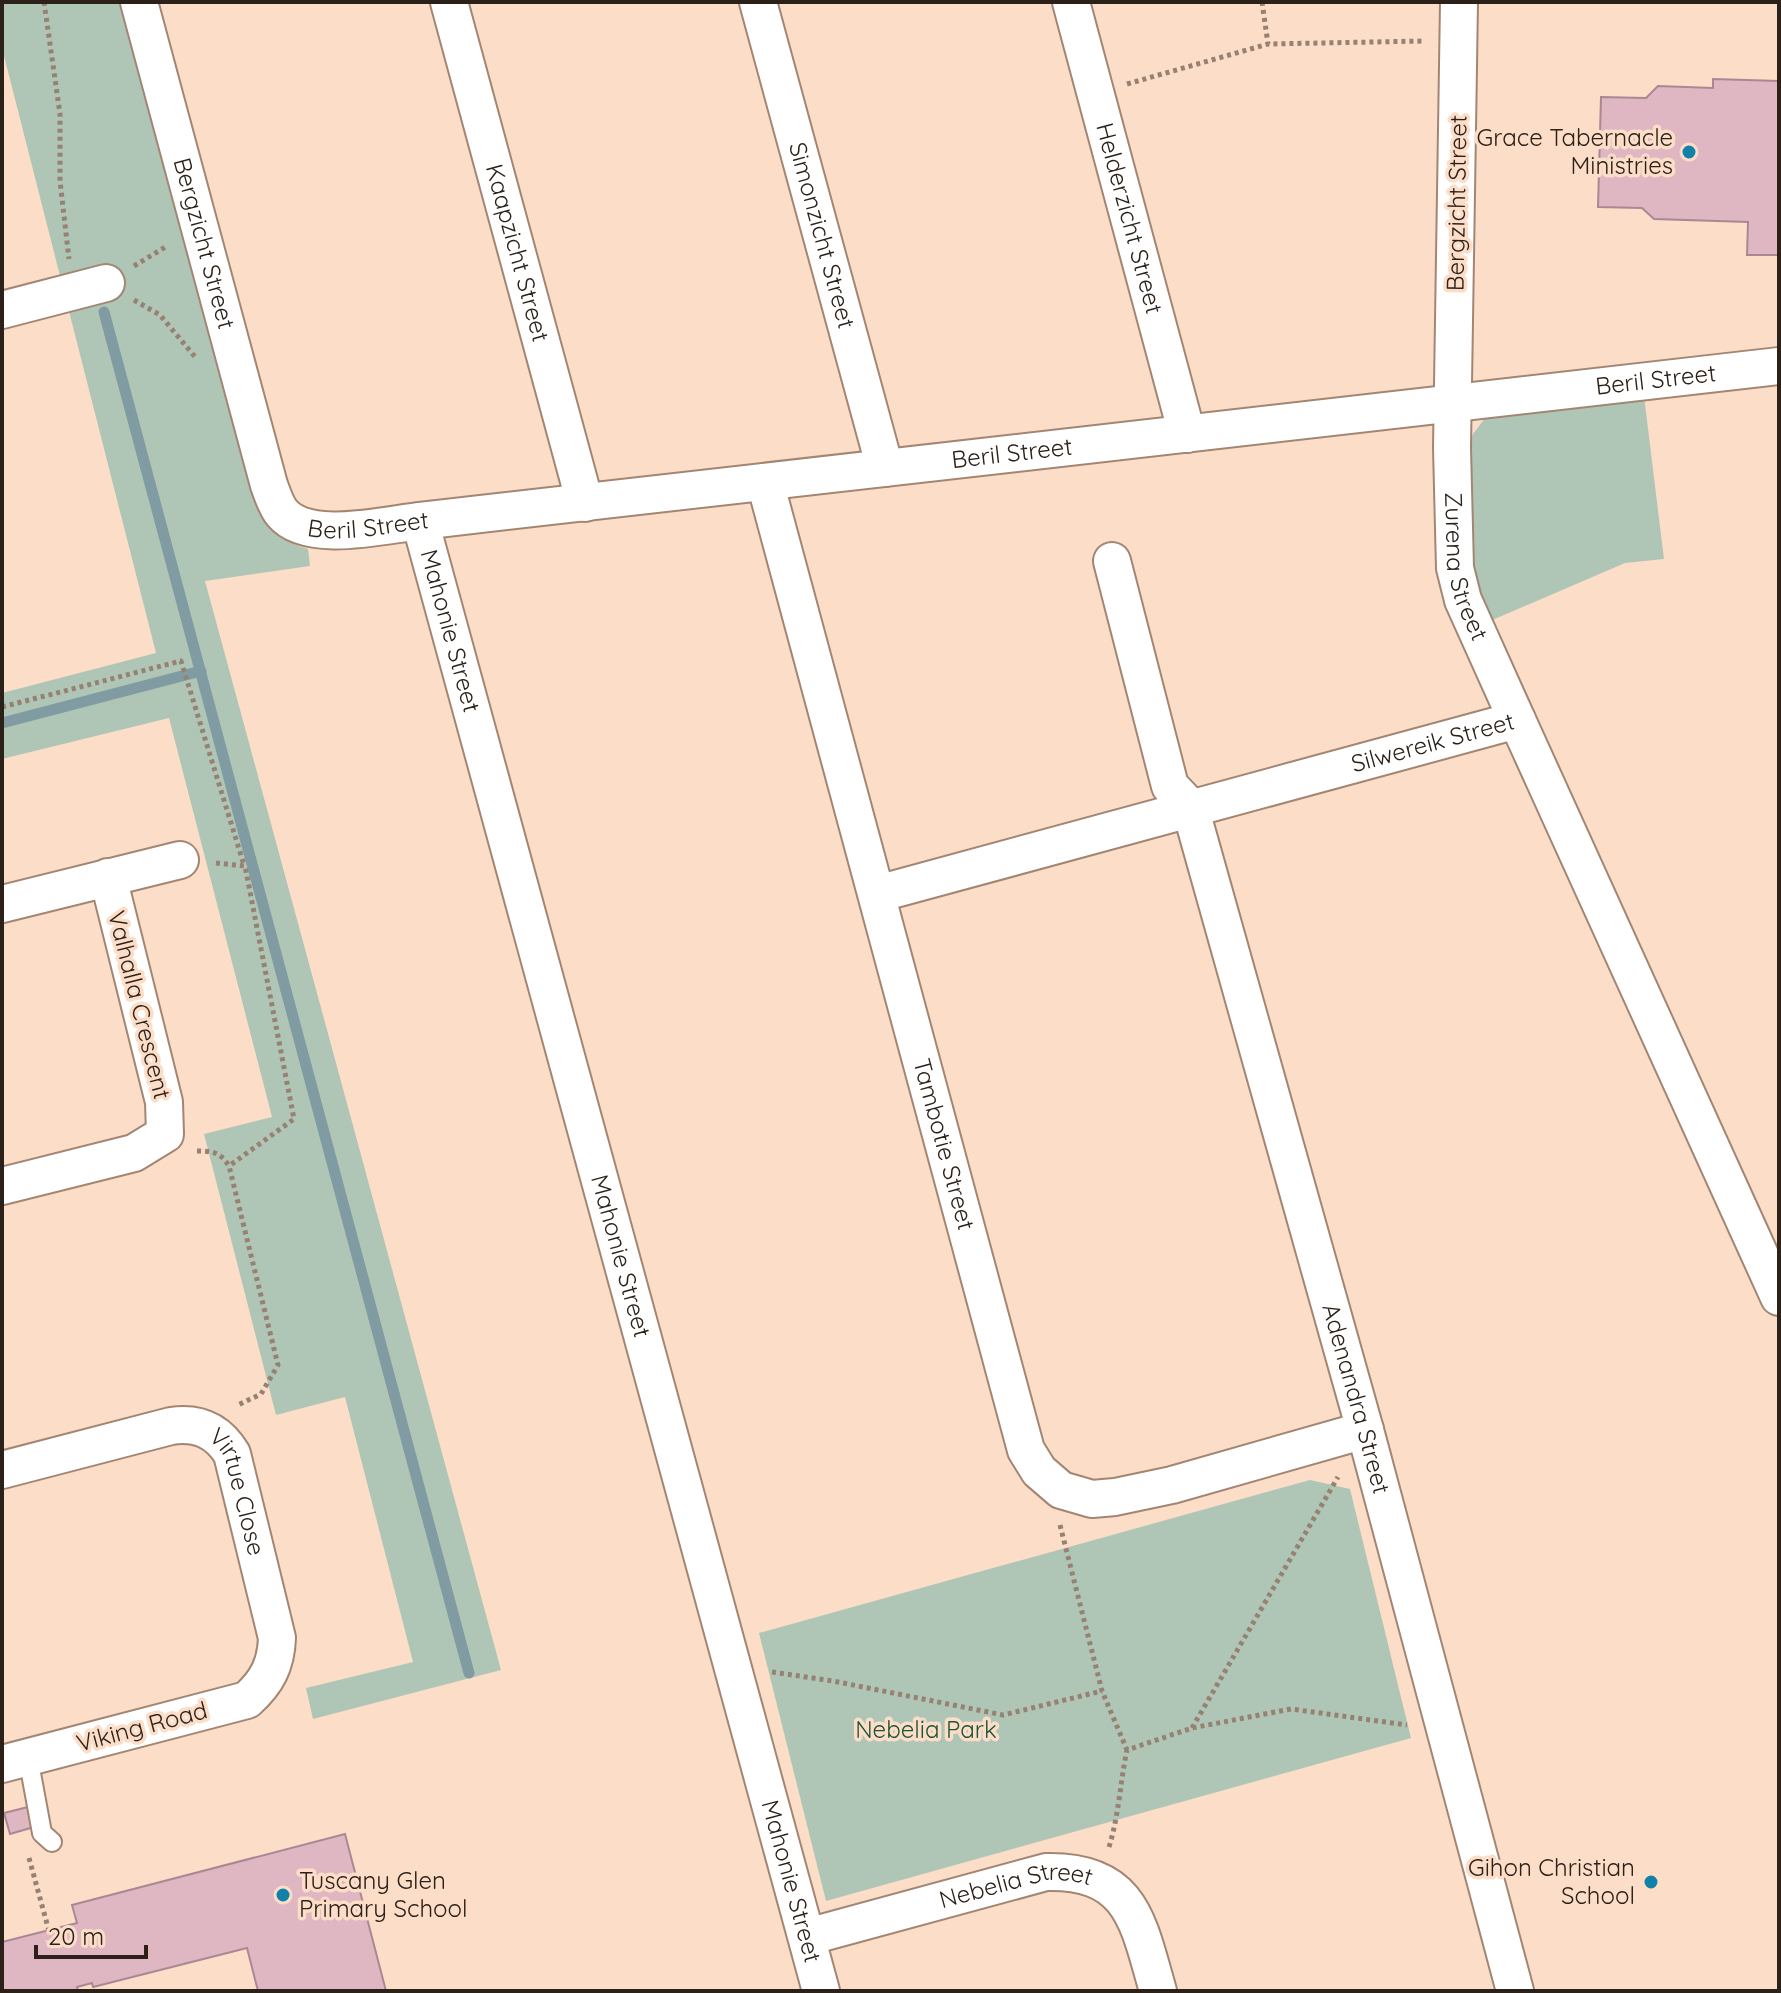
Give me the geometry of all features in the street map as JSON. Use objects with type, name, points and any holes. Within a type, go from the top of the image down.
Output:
[{"type":"street","name":"Bergzicht Street","points":[[139,2],[269,485]]},
{"type":"street","name":"Kaapzicht Street","points":[[449,2],[585,503]]},
{"type":"street","name":"Simonzicht Street","points":[[758,2],[885,468]]},
{"type":"street","name":"Helderzicht Street","points":[[1071,2],[1187,434]]},
{"type":"street","name":"Bergzicht Street","points":[[1455,403],[1459,2]]},
{"type":"street","points":[[2,310],[89,287]]},
{"type":"street","name":"Beril Street","points":[[269,485],[281,513],[305,528],[337,530],[1779,366]]},
{"type":"street","name":"Zurena Street","points":[[1455,403],[1452,448],[1455,568],[1463,600],[1517,720]]},
{"type":"street","name":"Tambotie Street","points":[[765,482],[1026,1450],[1039,1471],[1061,1490]]},
{"type":"street","name":"Mahonie Street","points":[[420,521],[821,1991]]},
{"type":"street","points":[[1112,561],[1170,786],[1190,807]]},
{"type":"street","name":"Silwereik Street","points":[[877,894],[1517,720],[1779,1297]]},
{"type":"street","name":"Adenandra Street","points":[[1190,807],[1365,1430],[1515,1991]]},
{"type":"street","name":"Valhalla Crescent","points":[[2,904],[180,860]]},
{"type":"street","name":"Valhalla Crescent","points":[[108,877],[164,1102],[165,1134]]},
{"type":"street","points":[[2,1186],[134,1153],[165,1134]]},
{"type":"street","name":"Virtue Close","points":[[2,1470],[171,1426],[184,1424],[207,1429],[226,1444],[232,1454],[277,1638],[276,1656],[270,1673]]},
{"type":"street","points":[[1061,1490],[1092,1499],[1115,1497],[1172,1485],[1365,1430]]},
{"type":"street","name":"Viking Road","points":[[15,1760],[247,1700],[270,1673]]},
{"type":"street","name":"Nebelia Street","points":[[807,1937],[1046,1872],[1074,1871],[1100,1879],[1125,1901],[1137,1920],[1158,1991]]},
{"type":"lane","points":[[15,1760],[42,1833],[52,1842]]},
{"type":"path","points":[[44,2],[60,114],[60,181],[89,287]]},
{"type":"path","points":[[1262,2],[1268,44]]},
{"type":"path","points":[[1095,92],[1268,44],[1459,40]]},
{"type":"path","points":[[89,287],[200,227]]},
{"type":"path","points":[[89,287],[160,315],[199,361]]},
{"type":"path","points":[[2,707],[181,661],[245,866],[294,1119],[229,1166]]},
{"type":"path","points":[[180,860],[245,866]]},
{"type":"path","points":[[165,1134],[186,1148],[222,1154],[229,1166],[278,1365],[261,1394],[241,1402],[207,1429]]},
{"type":"path","points":[[1192,1728],[1365,1430]]},
{"type":"path","points":[[1061,1490],[1059,1525],[1102,1691],[1127,1750],[1118,1793],[1118,1819],[1100,1879]]},
{"type":"path","points":[[735,1676],[772,1672],[1003,1715],[1102,1691]]},
{"type":"path","points":[[1127,1750],[1192,1728],[1291,1709],[1407,1725],[1449,1741]]},
{"type":"path","points":[[26,1845],[49,1931]]},
{"type":"green space","points":[[2,2],[120,2],[262,512],[280,535],[308,549],[310,566],[205,581],[501,1670],[313,1719],[306,1688],[413,1662],[345,1397],[276,1415],[204,1134],[272,1117],[169,718],[2,759],[2,693],[156,653],[2,48]]},
{"type":"green space","points":[[1644,396],[1664,559],[1625,563],[1490,621],[1467,567],[1468,448],[1473,434],[1488,414]]},
{"type":"green space","name":"Nebelia Park","points":[[1310,1480],[1350,1489],[1411,1738],[826,1901],[759,1633]]},
{"type":"building","name":"Grace Tabernacle Ministries","points":[[1713,79],[1779,81],[1779,255],[1747,255],[1748,222],[1654,219],[1642,208],[1598,207],[1601,97],[1646,98],[1658,86],[1713,88]]},
{"type":"building","points":[[28,1807],[34,1827],[10,1834],[4,1813]]},
{"type":"building","points":[[345,1834],[386,1991],[258,1991],[247,1948],[93,1987],[92,1983],[77,1987],[78,1991],[2,1991],[2,1942],[77,1923],[72,1905]]},
{"type":"waterway","points":[[104,312],[469,1673]]},
{"type":"waterway","points":[[2,723],[201,671]]},
{"type":"place","name":"Grace Tabernacle Ministries","points":[[1689,152]]},
{"type":"place","name":"Gihon Christian School","points":[[1651,1882]]},
{"type":"place","name":"Tuscany Glen Primary School","points":[[283,1895]]}]
